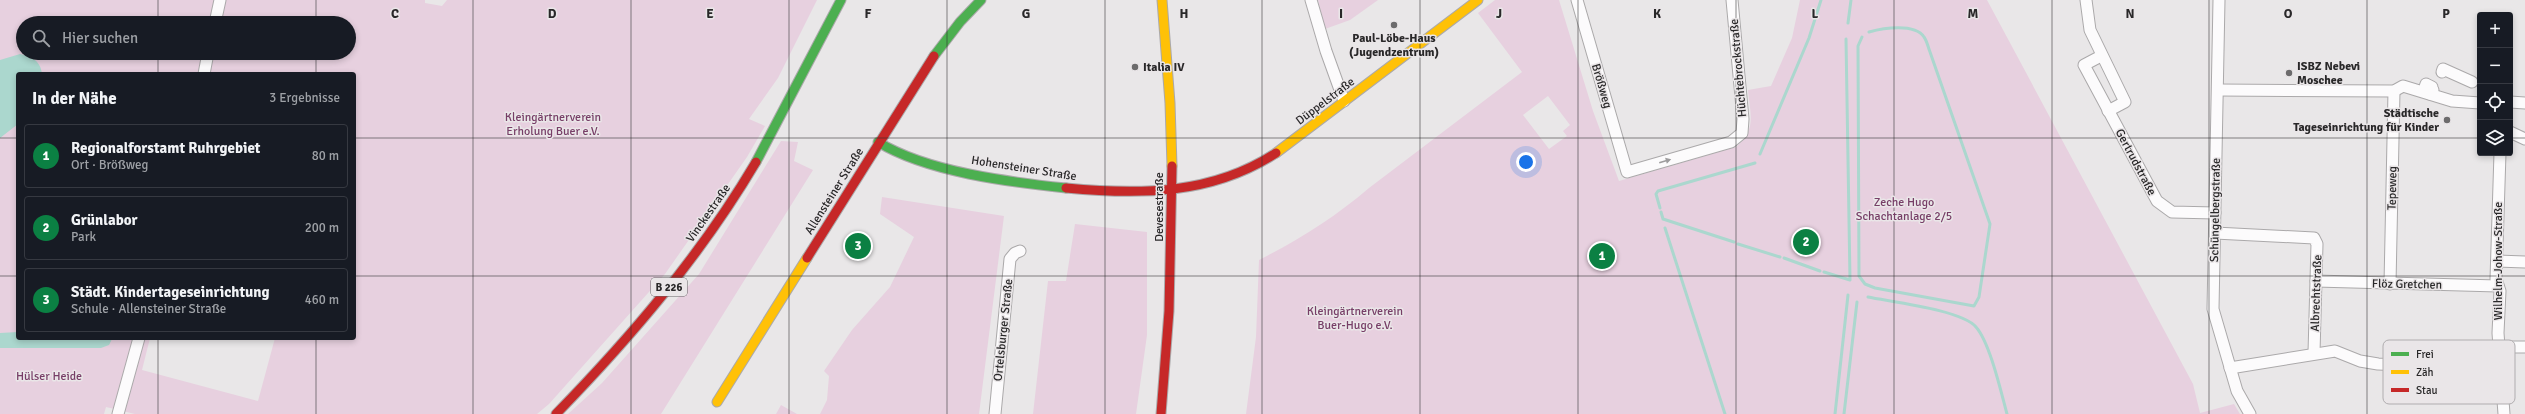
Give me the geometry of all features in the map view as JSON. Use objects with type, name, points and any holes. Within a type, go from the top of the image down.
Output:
[{"type":"street","points":[[217,16],[220,0]]},
{"type":"street","name":"Vinckestraße","points":[[556,414],[642,320],[722,216],[765,147],[841,0]]},
{"type":"street","name":"Allensteiner Straße","points":[[716,402],[878,142],[940,46],[981,0]]},
{"type":"street","name":"Devesestraße","points":[[1161,414],[1170,311],[1171,190],[1168,56],[1162,0]]},
{"type":"street","points":[[1311,0],[1326,51],[1344,101]]},
{"type":"street","name":"Düppelstraße","points":[[1171,190],[1228,178],[1268,159],[1478,0]]},
{"type":"street","name":"Brößweg","points":[[1577,0],[1627,172]]},
{"type":"street","name":"Hüchtebrockstraße","points":[[1627,172],[1731,142],[1742,133],[1743,119],[1732,0]]},
{"type":"street","points":[[2086,0],[2090,30],[2101,56],[2125,102],[2108,111]]},
{"type":"street","name":"Schüngelbergstraße","points":[[2219,0],[2213,309],[2237,391],[2250,414]]},
{"type":"street","name":"Gertrudstraße","points":[[2101,56],[2084,66],[2161,206],[2172,212],[2215,213]]},
{"type":"street","points":[[204,72],[207,60]]},
{"type":"street","points":[[2442,72],[2443,69],[2472,82]]},
{"type":"street","points":[[2218,90],[2394,91],[2403,86],[2431,91],[2452,101],[2477,103]]},
{"type":"street","name":"Tepeweg","points":[[2390,284],[2394,91]]},
{"type":"street","points":[[2513,102],[2525,103]]},
{"type":"street","points":[[2513,133],[2525,139]]},
{"type":"street","name":"Hohensteiner Straße","points":[[878,142],[888,149],[929,162],[1018,182],[1085,189],[1171,190]]},
{"type":"street","name":"Wilhelm-Johow-Straße","points":[[2499,340],[2497,261],[2500,156]]},
{"type":"street","name":"Albrechtstraße","points":[[2215,234],[2314,238],[2317,244],[2314,353]]},
{"type":"street","name":"Ortelsburger Straße","points":[[995,414],[1010,259],[1015,253],[1020,251]]},
{"type":"street","points":[[2497,261],[2525,262]]},
{"type":"street","name":"Flöz Gretchen","points":[[2316,281],[2498,286]]},
{"type":"street","points":[[118,414],[138,340]]},
{"type":"street","points":[[2515,347],[2525,347]]},
{"type":"street","points":[[2230,368],[2314,353],[2335,351],[2360,361],[2383,364]]},
{"type":"street","points":[[2504,404],[2504,414]]},
{"type":"green space","points":[[0,0],[425,0],[425,3],[442,6],[447,0],[817,0],[778,78],[749,119],[765,126],[747,157],[665,274],[549,404],[537,414],[135,414],[106,407],[104,414],[0,414]]},
{"type":"green space","points":[[1318,0],[1378,0],[1350,20],[1325,29]]},
{"type":"green space","name":"Zeche Hugo Schachtanlage 2/5","points":[[1495,0],[1559,0],[1593,111],[1619,181],[1736,147],[1743,141],[1750,128],[1751,121],[1748,90],[1771,86],[1792,38],[1800,0],[1987,0],[2193,384],[2200,413],[2234,404],[2240,414],[1246,414],[1256,337],[1259,260],[1302,236],[1343,209],[1522,72],[1478,13]],"holes":[[[1548,96],[1570,125],[1563,131],[1567,136],[1549,149],[1523,115]]]},
{"type":"green space","points":[[781,141],[798,142],[794,161],[813,170],[661,414],[568,414],[602,383],[699,274]]},
{"type":"green space","points":[[882,197],[1004,216],[979,414],[820,414],[827,400],[829,376],[824,371],[852,330],[890,287],[914,237],[880,214]]},
{"type":"green space","points":[[1075,224],[1147,232],[1147,335],[1136,414],[1033,414],[1048,281],[1066,281]]},
{"type":"green space","points":[[781,405],[797,414],[776,414]]},
{"type":"shaded area","points":[[16,55],[16,60],[35,60],[38,62],[42,72],[16,72],[16,126],[0,138],[0,60]]},
{"type":"shaded area","points":[[16,332],[16,340],[112,340],[109,345],[101,348],[0,348],[0,333]]},
{"type":"waterway","points":[[1760,154],[1809,38],[1821,0]]},
{"type":"waterway","points":[[1848,23],[1851,0]]},
{"type":"waterway","points":[[1862,37],[1858,46],[1859,276],[1865,284],[1875,288],[1974,306],[1979,297],[1990,224],[1927,42],[1920,33],[1906,28],[1890,28],[1869,32]]},
{"type":"waterway","points":[[1824,272],[1850,280],[1846,39]]},
{"type":"waterway","points":[[1660,208],[1656,194],[1658,191],[1755,163]]},
{"type":"waterway","points":[[1661,212],[1663,219],[1734,242]]},
{"type":"waterway","points":[[1665,228],[1725,414]]},
{"type":"waterway","points":[[1738,244],[1780,257]]},
{"type":"waterway","points":[[1784,258],[1820,271]]},
{"type":"waterway","points":[[1835,414],[1848,295]]},
{"type":"waterway","points":[[1868,297],[1942,311],[1968,321],[1976,327],[1986,344],[2007,414]]},
{"type":"waterway","points":[[1844,414],[1857,302]]},
{"type":"traffic: fast","points":[[756,162],[841,0]]},
{"type":"traffic: fast","points":[[934,56],[960,22],[981,0]]},
{"type":"traffic: fast","points":[[878,142],[920,161],[944,168],[994,179],[1066,188]]},
{"type":"traffic: slow","points":[[1162,0],[1170,103],[1172,166]]},
{"type":"traffic: slow","points":[[1276,153],[1478,0]]},
{"type":"traffic: slow","points":[[717,402],[807,258]]},
{"type":"traffic: jam","points":[[807,258],[934,56]]},
{"type":"traffic: jam","points":[[1066,188],[1121,191],[1174,189],[1226,177],[1252,167],[1276,153]]},
{"type":"traffic: jam","points":[[556,414],[584,385],[664,294],[712,230],[756,162]]},
{"type":"traffic: jam","points":[[1161,414],[1169,311],[1172,166]]},
{"type":"place","name":"Paul-Löbe-Haus (Jugendzentrum)","points":[[1394,25]]},
{"type":"place","name":"Italia IV","points":[[1135,67]]},
{"type":"place","name":"ISBZ Nebevi Moschee","points":[[2289,73]]},
{"type":"place","name":"Städtische Tageseinrichtung für Kinder","points":[[2447,120]]},
{"type":"place","name":"Grünlabor","points":[[1806,242]]},
{"type":"place","name":"Städt. Kindertageseinrichtung","points":[[858,246]]},
{"type":"place","name":"Regionalforstamt Ruhrgebiet","points":[[1602,256]]},
{"type":"park label","name":"Kleingärtnerverein Erholung Buer e.V.","points":[[553,124]]},
{"type":"park label","name":"Kleingärtnerverein Buer-Hugo e.V.","points":[[1355,318]]},
{"type":"park label","name":"Hülser Heide","points":[[49,376]]}]
